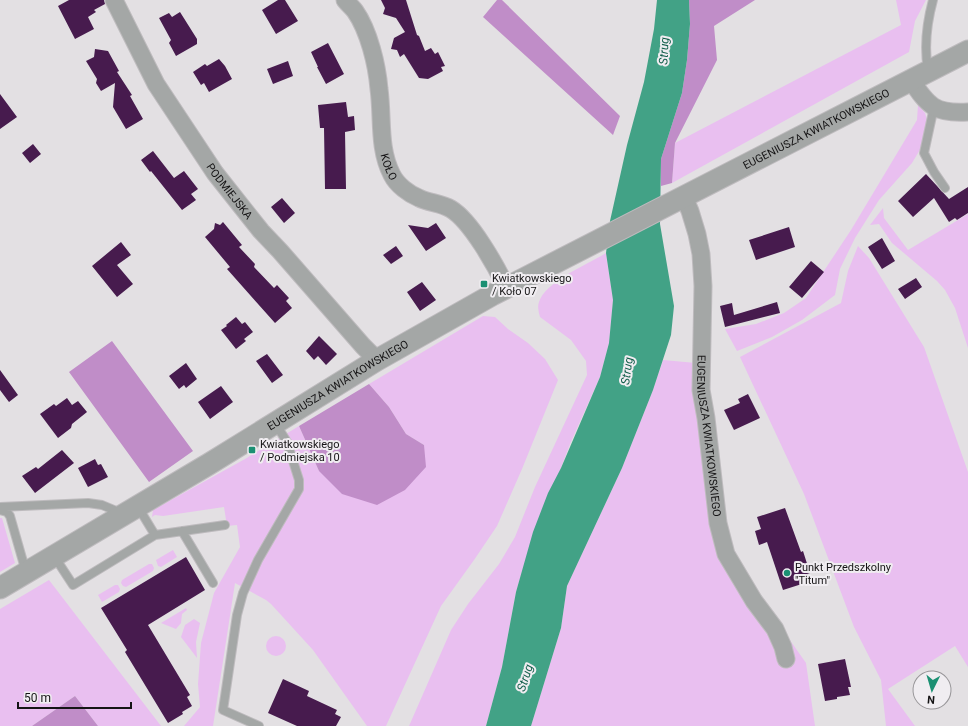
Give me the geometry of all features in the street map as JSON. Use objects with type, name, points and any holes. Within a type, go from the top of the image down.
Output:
[{"type":"street","name":"PODMIEJSKA","points":[[114,0],[156,84],[215,173],[261,231],[369,353],[377,360]]},
{"type":"street","name":"KOŁO","points":[[345,0],[355,11],[363,26],[370,46],[379,89],[384,151],[387,164],[393,177],[404,189],[419,198],[450,208],[463,219],[472,230],[506,287]]},
{"type":"street","name":"EUGENIUSZA KWIATKOWSKIEGO","points":[[0,588],[209,464],[377,360],[506,287],[968,52]]},
{"type":"street","points":[[919,76],[926,102],[934,107],[947,111],[968,112]]},
{"type":"street","name":"EUGENIUSZA KWIATKOWSKIEGO","points":[[676,201],[690,211],[701,254],[701,390],[706,418],[718,523],[726,554],[754,601],[775,629],[783,647],[786,659]]},
{"type":"lane","points":[[919,76],[925,56],[933,0]]},
{"type":"lane","points":[[934,107],[924,153],[934,172],[945,188]]},
{"type":"lane","points":[[260,726],[223,710],[237,615],[243,593],[258,560],[299,490],[300,480],[288,442],[275,422]]},
{"type":"lane","points":[[0,508],[88,503],[102,505],[114,510],[120,517]]},
{"type":"lane","points":[[137,506],[155,535]]},
{"type":"lane","points":[[0,508],[7,512],[10,516],[26,573]]},
{"type":"lane","points":[[54,556],[72,585],[155,535],[225,525]]},
{"type":"lane","points":[[182,531],[213,584]]},
{"type":"shaded area","points":[[497,0],[502,0],[620,116],[613,135],[483,17]]},
{"type":"shaded area","points":[[689,0],[755,0],[714,26],[717,60],[675,143],[672,183],[661,186],[661,159],[682,93],[687,60],[690,24]]},
{"type":"shaded area","points":[[896,0],[926,0],[915,21],[909,52],[672,183],[675,143],[901,25]]},
{"type":"shaded area","points":[[918,105],[925,113],[928,123],[921,148],[912,163],[879,200],[855,238],[840,269],[835,295],[802,320],[772,337],[737,351],[725,329],[756,324],[784,313],[806,298],[851,230],[917,120]]},
{"type":"shaded area","points":[[883,208],[884,218],[908,250],[968,214],[968,348],[955,308],[945,290],[937,281],[892,243],[879,224],[870,225]]},
{"type":"shaded area","points":[[858,246],[869,258],[924,347],[968,472],[968,667],[955,646],[918,670],[912,670],[912,674],[888,689],[915,726],[886,726],[881,680],[854,627],[804,494],[740,357],[841,303],[848,271]]},
{"type":"shaded area","points":[[606,253],[613,300],[609,343],[600,377],[570,444],[522,572],[516,592],[502,667],[486,726],[409,726],[451,630],[468,604],[499,564],[515,537],[535,487],[587,375],[586,361],[571,340],[540,317],[538,304],[549,287],[578,268]]},
{"type":"shaded area","points":[[483,316],[495,317],[508,329],[528,343],[545,359],[558,380],[497,526],[441,606],[386,726],[367,726],[313,650],[271,604],[235,583],[213,726],[184,726],[200,707],[198,684],[201,643],[214,593],[240,547],[237,525],[227,526],[224,507],[163,516],[155,515],[152,517],[153,510],[245,459],[299,426],[319,471],[424,445],[406,434],[389,407],[369,384]]},
{"type":"shaded area","points":[[112,341],[193,451],[149,482],[69,372]]},
{"type":"shaded area","points":[[663,360],[696,363],[722,516],[737,562],[745,576],[806,663],[815,726],[531,726],[561,628],[567,586],[622,468],[653,390]]},
{"type":"shaded area","points":[[369,384],[389,407],[406,434],[424,445],[426,467],[405,490],[377,505],[342,494],[319,471],[299,426]]},
{"type":"shaded area","points":[[0,518],[2,518],[15,563],[0,572]]},
{"type":"shaded area","points":[[173,550],[177,557],[161,567],[158,566],[156,560]]},
{"type":"shaded area","points":[[149,564],[152,564],[154,568],[153,571],[126,587],[123,586],[121,583],[122,580]]},
{"type":"shaded area","points":[[49,580],[161,726],[98,726],[75,696],[32,726],[0,726],[0,609]]},
{"type":"shaded area","points":[[115,585],[118,585],[120,589],[119,592],[102,602],[98,595]]},
{"type":"shaded area","points":[[186,608],[187,610],[182,614],[181,623],[176,629],[161,623]]},
{"type":"shaded area","points":[[194,619],[200,623],[196,642],[197,658],[181,637],[185,625]]},
{"type":"shaded area","points":[[276,636],[283,639],[286,646],[283,653],[276,656],[269,653],[266,646],[269,639]]},
{"type":"shaded area","points":[[75,696],[98,726],[32,726]]},
{"type":"water","name":"Strug","points":[[657,0],[689,0],[690,24],[682,93],[661,159],[660,224],[674,306],[671,335],[653,390],[622,468],[567,586],[561,628],[531,726],[486,726],[502,667],[516,592],[533,532],[548,493],[561,468],[600,377],[609,343],[613,300],[606,253],[610,221],[627,145],[644,82],[654,29]]},
{"type":"building","points":[[69,0],[104,0],[105,4],[94,10],[96,12],[88,17],[94,29],[75,39],[58,6]]},
{"type":"building","points":[[278,0],[285,0],[298,21],[276,34],[262,10]]},
{"type":"building","points":[[381,0],[406,0],[417,35],[419,36],[425,51],[431,48],[435,54],[438,52],[445,66],[441,67],[443,71],[428,79],[419,78],[404,54],[400,57],[397,50],[391,49],[394,38],[405,32],[396,18],[383,14],[385,8]]},
{"type":"building","points":[[180,12],[197,39],[197,44],[176,56],[169,43],[171,40],[159,18],[169,13],[172,17]]},
{"type":"building","points":[[328,43],[344,74],[326,84],[311,52]]},
{"type":"building","points":[[95,49],[108,51],[119,71],[117,72],[132,95],[130,96],[143,119],[126,129],[113,107],[115,83],[101,91],[96,83],[97,79],[86,61],[94,57]]},
{"type":"building","points":[[219,59],[225,66],[232,79],[209,92],[204,83],[201,85],[193,72],[205,64],[207,66]]},
{"type":"building","points":[[288,61],[293,76],[273,84],[267,69]]},
{"type":"building","points":[[0,94],[17,117],[0,129]]},
{"type":"building","points":[[346,102],[348,117],[354,116],[355,130],[345,132],[346,189],[325,189],[324,128],[320,128],[318,105]]},
{"type":"building","points":[[33,144],[41,154],[30,163],[22,153]]},
{"type":"building","points":[[153,151],[174,178],[184,171],[198,189],[191,194],[196,200],[182,210],[141,160]]},
{"type":"building","points":[[926,174],[949,199],[968,187],[968,213],[957,220],[955,218],[949,222],[934,198],[913,217],[898,201]]},
{"type":"building","points":[[282,198],[295,213],[284,223],[271,207]]},
{"type":"building","points":[[223,222],[242,245],[239,247],[255,264],[254,267],[274,288],[277,285],[289,298],[286,301],[292,308],[275,323],[227,269],[230,267],[205,237],[214,229],[215,223],[220,225]]},
{"type":"building","points":[[436,223],[446,238],[426,251],[408,225],[428,228]]},
{"type":"building","points":[[789,227],[795,247],[756,260],[749,240]]},
{"type":"building","points":[[882,238],[895,261],[882,269],[868,247]]},
{"type":"building","points":[[121,242],[131,255],[117,265],[133,284],[117,297],[92,266]]},
{"type":"building","points":[[396,246],[403,256],[391,264],[383,255]]},
{"type":"building","points":[[811,261],[824,272],[802,298],[789,287]]},
{"type":"building","points":[[916,278],[922,287],[905,299],[898,289]]},
{"type":"building","points":[[422,282],[436,300],[420,311],[407,292]]},
{"type":"building","points":[[777,302],[780,313],[725,327],[720,306],[732,303],[734,315]]},
{"type":"building","points":[[236,317],[242,324],[245,322],[253,332],[244,339],[246,341],[236,349],[221,330]]},
{"type":"building","points":[[319,336],[337,354],[326,365],[318,356],[314,360],[306,351]]},
{"type":"building","points":[[267,354],[283,375],[272,383],[256,361]]},
{"type":"building","points":[[186,363],[197,379],[186,388],[184,385],[179,389],[169,376]]},
{"type":"building","points":[[0,370],[18,395],[9,402],[0,390]]},
{"type":"building","points":[[221,386],[233,402],[210,419],[198,402]]},
{"type":"building","points":[[748,394],[760,418],[734,430],[724,410],[740,403],[738,399]]},
{"type":"building","points":[[67,398],[72,405],[78,401],[87,412],[72,424],[71,428],[58,438],[40,414],[54,404],[56,406]]},
{"type":"building","points":[[62,450],[74,463],[35,493],[22,476],[36,467],[38,469]]},
{"type":"building","points":[[95,459],[98,465],[101,464],[108,477],[88,487],[78,468]]},
{"type":"building","points":[[785,508],[801,552],[803,551],[810,573],[807,574],[809,578],[804,580],[805,583],[783,590],[767,542],[759,545],[755,531],[761,529],[757,517]]},
{"type":"building","points":[[186,557],[205,590],[148,625],[190,695],[187,697],[192,706],[182,712],[183,714],[168,723],[125,652],[127,650],[101,608]]},
{"type":"building","points":[[845,659],[851,687],[848,687],[850,695],[825,701],[818,664]]},
{"type":"building","points":[[283,679],[309,691],[307,696],[337,710],[335,714],[341,717],[336,726],[297,726],[268,713]]},
{"type":"place","name":"Kwiatkowskiego / Koło 07","points":[[484,284]]},
{"type":"place","name":"Kwiatkowskiego / Podmiejska 10","points":[[252,450]]},
{"type":"place","name":"Punkt Przedszkolny \"Titum\"","points":[[787,573]]}]
